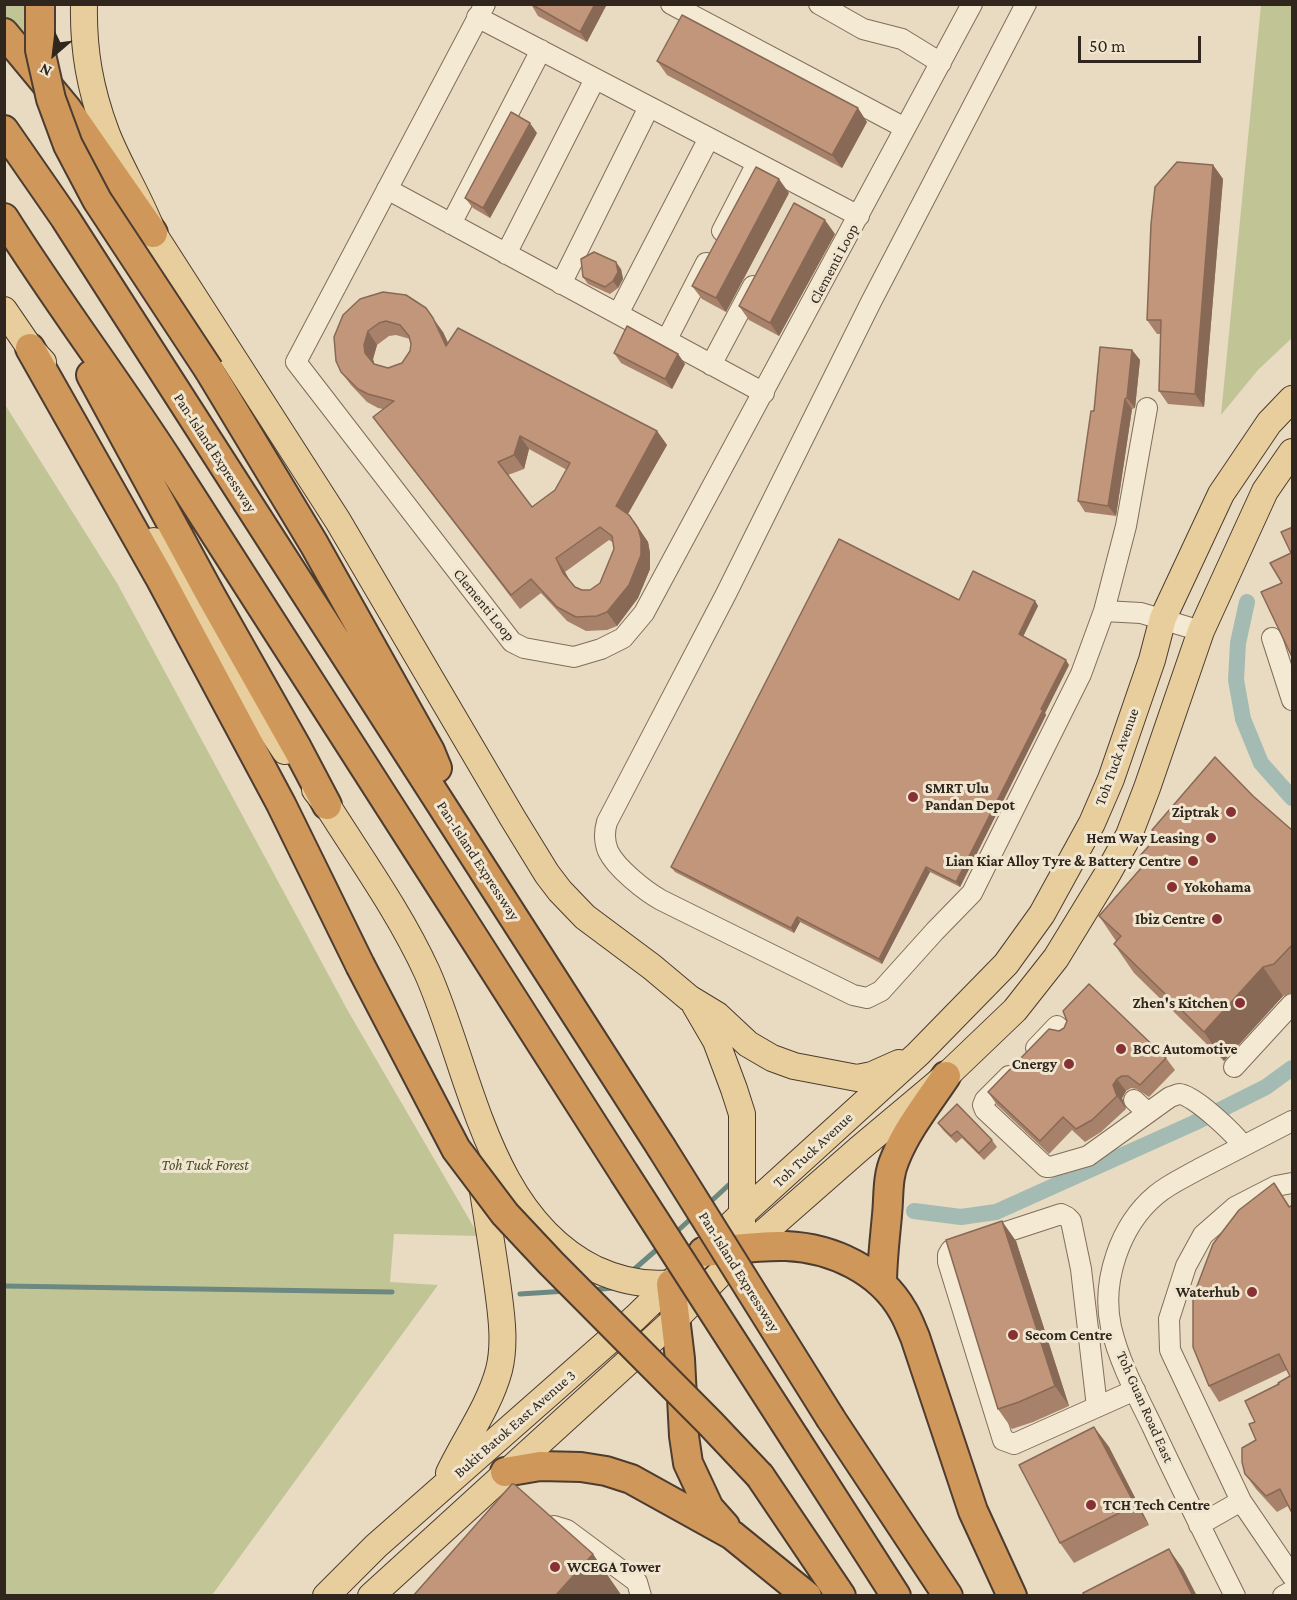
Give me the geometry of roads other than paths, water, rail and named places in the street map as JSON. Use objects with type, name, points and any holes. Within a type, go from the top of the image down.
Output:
[{"type":"highway","points":[[40,4],[40,50],[51,99],[68,145],[97,200],[209,370],[315,544],[430,751],[453,805],[462,835]]},
{"type":"highway","points":[[4,33],[67,109],[153,233]]},
{"type":"highway","name":"Pan-Island Expressway","points":[[4,130],[71,228],[462,835],[831,1419],[948,1596]]},
{"type":"highway","points":[[4,218],[169,462],[896,1596]]},
{"type":"highway","points":[[37,270],[61,321],[140,463],[210,596],[327,804]]},
{"type":"highway","points":[[30,348],[159,576],[281,804],[360,966],[456,1149],[505,1214],[550,1263],[760,1476],[841,1596]]},
{"type":"highway","points":[[882,1284],[882,1252],[894,1160],[907,1135],[946,1076]]},
{"type":"highway","points":[[703,1252],[783,1246],[815,1249],[862,1268],[882,1284],[902,1310],[915,1337],[973,1511],[1012,1596]]},
{"type":"highway","points":[[671,1284],[680,1359],[684,1436],[688,1463],[709,1508],[732,1534],[807,1596]]},
{"type":"highway","points":[[505,1472],[540,1466],[581,1467],[606,1471],[631,1479],[732,1534]]},
{"type":"main road","points":[[84,4],[83,39],[93,90],[106,133],[146,213],[153,233],[338,521],[547,874],[560,891],[585,917],[689,998],[717,1014],[748,1044],[772,1058],[794,1066],[857,1078],[872,1075],[918,1054]]},
{"type":"main road","points":[[4,310],[30,348],[51,371],[238,680],[288,755],[327,804],[401,923],[426,970],[443,1010],[466,1086],[501,1168],[526,1208],[563,1249],[610,1276],[634,1283],[671,1284],[718,1276]]},
{"type":"main road","name":"Toh Tuck Avenue","points":[[703,1252],[918,1054],[1006,964],[1042,914],[1069,868],[1111,779],[1152,660],[1162,618],[1221,494],[1269,423],[1293,399]]},
{"type":"main road","name":"Toh Tuck Avenue","points":[[718,1276],[745,1249],[859,1149],[946,1076],[1015,1010],[1056,958],[1129,835],[1148,788],[1202,631],[1265,491],[1293,452]]},
{"type":"main road","points":[[689,998],[716,1041],[742,1114],[741,1215],[745,1249]]},
{"type":"main road","points":[[442,1487],[483,1410],[499,1370],[501,1353],[502,1327],[497,1279],[466,1086]]},
{"type":"main road","name":"Bukit Batok East Avenue 3","points":[[326,1596],[376,1546],[588,1361],[703,1252]]},
{"type":"main road","name":"Bukit Batok East Avenue 3","points":[[371,1596],[674,1320],[718,1276]]},
{"type":"street","points":[[671,4],[905,128]]},
{"type":"street","points":[[819,4],[863,29],[902,39],[941,63]]},
{"type":"street","name":"Clementi Loop","points":[[481,11],[296,362],[512,642],[524,648],[574,657],[601,650],[623,638],[644,613],[972,4]]},
{"type":"street","points":[[1026,4],[871,302],[726,594],[607,822],[605,831],[608,850],[614,860],[644,889],[661,900],[853,995],[867,998],[875,996],[972,893],[1081,674],[1104,611],[1126,526],[1147,408]]},
{"type":"street","points":[[481,11],[542,51],[859,216]]},
{"type":"street","points":[[451,224],[542,51]]},
{"type":"street","points":[[506,254],[595,79]]},
{"type":"street","points":[[561,284],[649,107]]},
{"type":"street","points":[[618,315],[710,138]]},
{"type":"street","points":[[666,340],[757,162]]},
{"type":"street","points":[[794,209],[805,188]]},
{"type":"street","points":[[387,189],[764,393]]},
{"type":"street","points":[[711,365],[760,271]]},
{"type":"street","points":[[1104,611],[1141,613],[1202,631]]},
{"type":"street","points":[[1272,638],[1293,700]]},
{"type":"street","points":[[1234,1067],[1293,1004]]},
{"type":"street","points":[[1064,1032],[1057,1026],[983,1105],[985,1110],[1042,1165],[1050,1167],[1088,1156],[1141,1106],[1179,1094],[1206,1109],[1243,1146]]},
{"type":"street","name":"Toh Guan Road East","points":[[1235,1596],[1123,1364],[1111,1326],[1108,1292],[1114,1262],[1122,1240],[1137,1215],[1156,1195],[1293,1121]]},
{"type":"street","points":[[1293,1184],[1276,1186],[1235,1207],[1203,1235],[1186,1266],[1169,1319],[1170,1350],[1241,1501],[1293,1576]]},
{"type":"street","points":[[1097,1407],[1081,1269],[1071,1221],[1061,1214],[951,1250],[948,1262],[1003,1440],[1014,1444],[1097,1407],[1135,1390]]},
{"type":"street","points":[[1199,1524],[1241,1501]]},
{"type":"street","points":[[527,1545],[543,1528],[554,1526],[567,1530],[637,1582],[641,1596]]},
{"type":"street","points":[[1283,1596],[1293,1591]]},
{"type":"waterway","points":[[1247,602],[1238,643],[1236,680],[1243,719],[1261,763],[1292,798]]},
{"type":"waterway","points":[[914,1211],[961,1217],[996,1212],[1194,1123],[1266,1087],[1292,1068]]},
{"type":"waterway","points":[[707,1205],[733,1181]]},
{"type":"waterway","points":[[673,1235],[695,1215]]},
{"type":"waterway","points":[[631,1272],[662,1245]]},
{"type":"waterway","points":[[4,1286],[392,1292]]},
{"type":"waterway","points":[[591,1290],[613,1288]]},
{"type":"waterway","points":[[520,1294],[567,1291]]},
{"type":"place","name":"SMRT Ulu Pandan Depot","points":[[913,797]]},
{"type":"place","name":"Ziptrak","points":[[1231,812]]},
{"type":"place","name":"Hem Way Leasing","points":[[1211,838]]},
{"type":"place","name":"Lian Kiar Alloy Tyre & Battery Centre","points":[[1193,861]]},
{"type":"place","name":"Yokohama","points":[[1172,887]]},
{"type":"place","name":"Ibiz Centre","points":[[1217,919]]},
{"type":"place","name":"Zhen's Kitchen","points":[[1240,1003]]},
{"type":"place","name":"BCC Automotive","points":[[1121,1049]]},
{"type":"place","name":"Cnergy","points":[[1069,1064]]},
{"type":"place","name":"Waterhub","points":[[1252,1292]]},
{"type":"place","name":"Secom Centre","points":[[1013,1335]]},
{"type":"place","name":"TCH Tech Centre","points":[[1091,1505]]},
{"type":"place","name":"WCEGA Tower","points":[[555,1567]]},
{"type":"park label","name":"Toh Tuck Forest","points":[[205,1165]]}]
